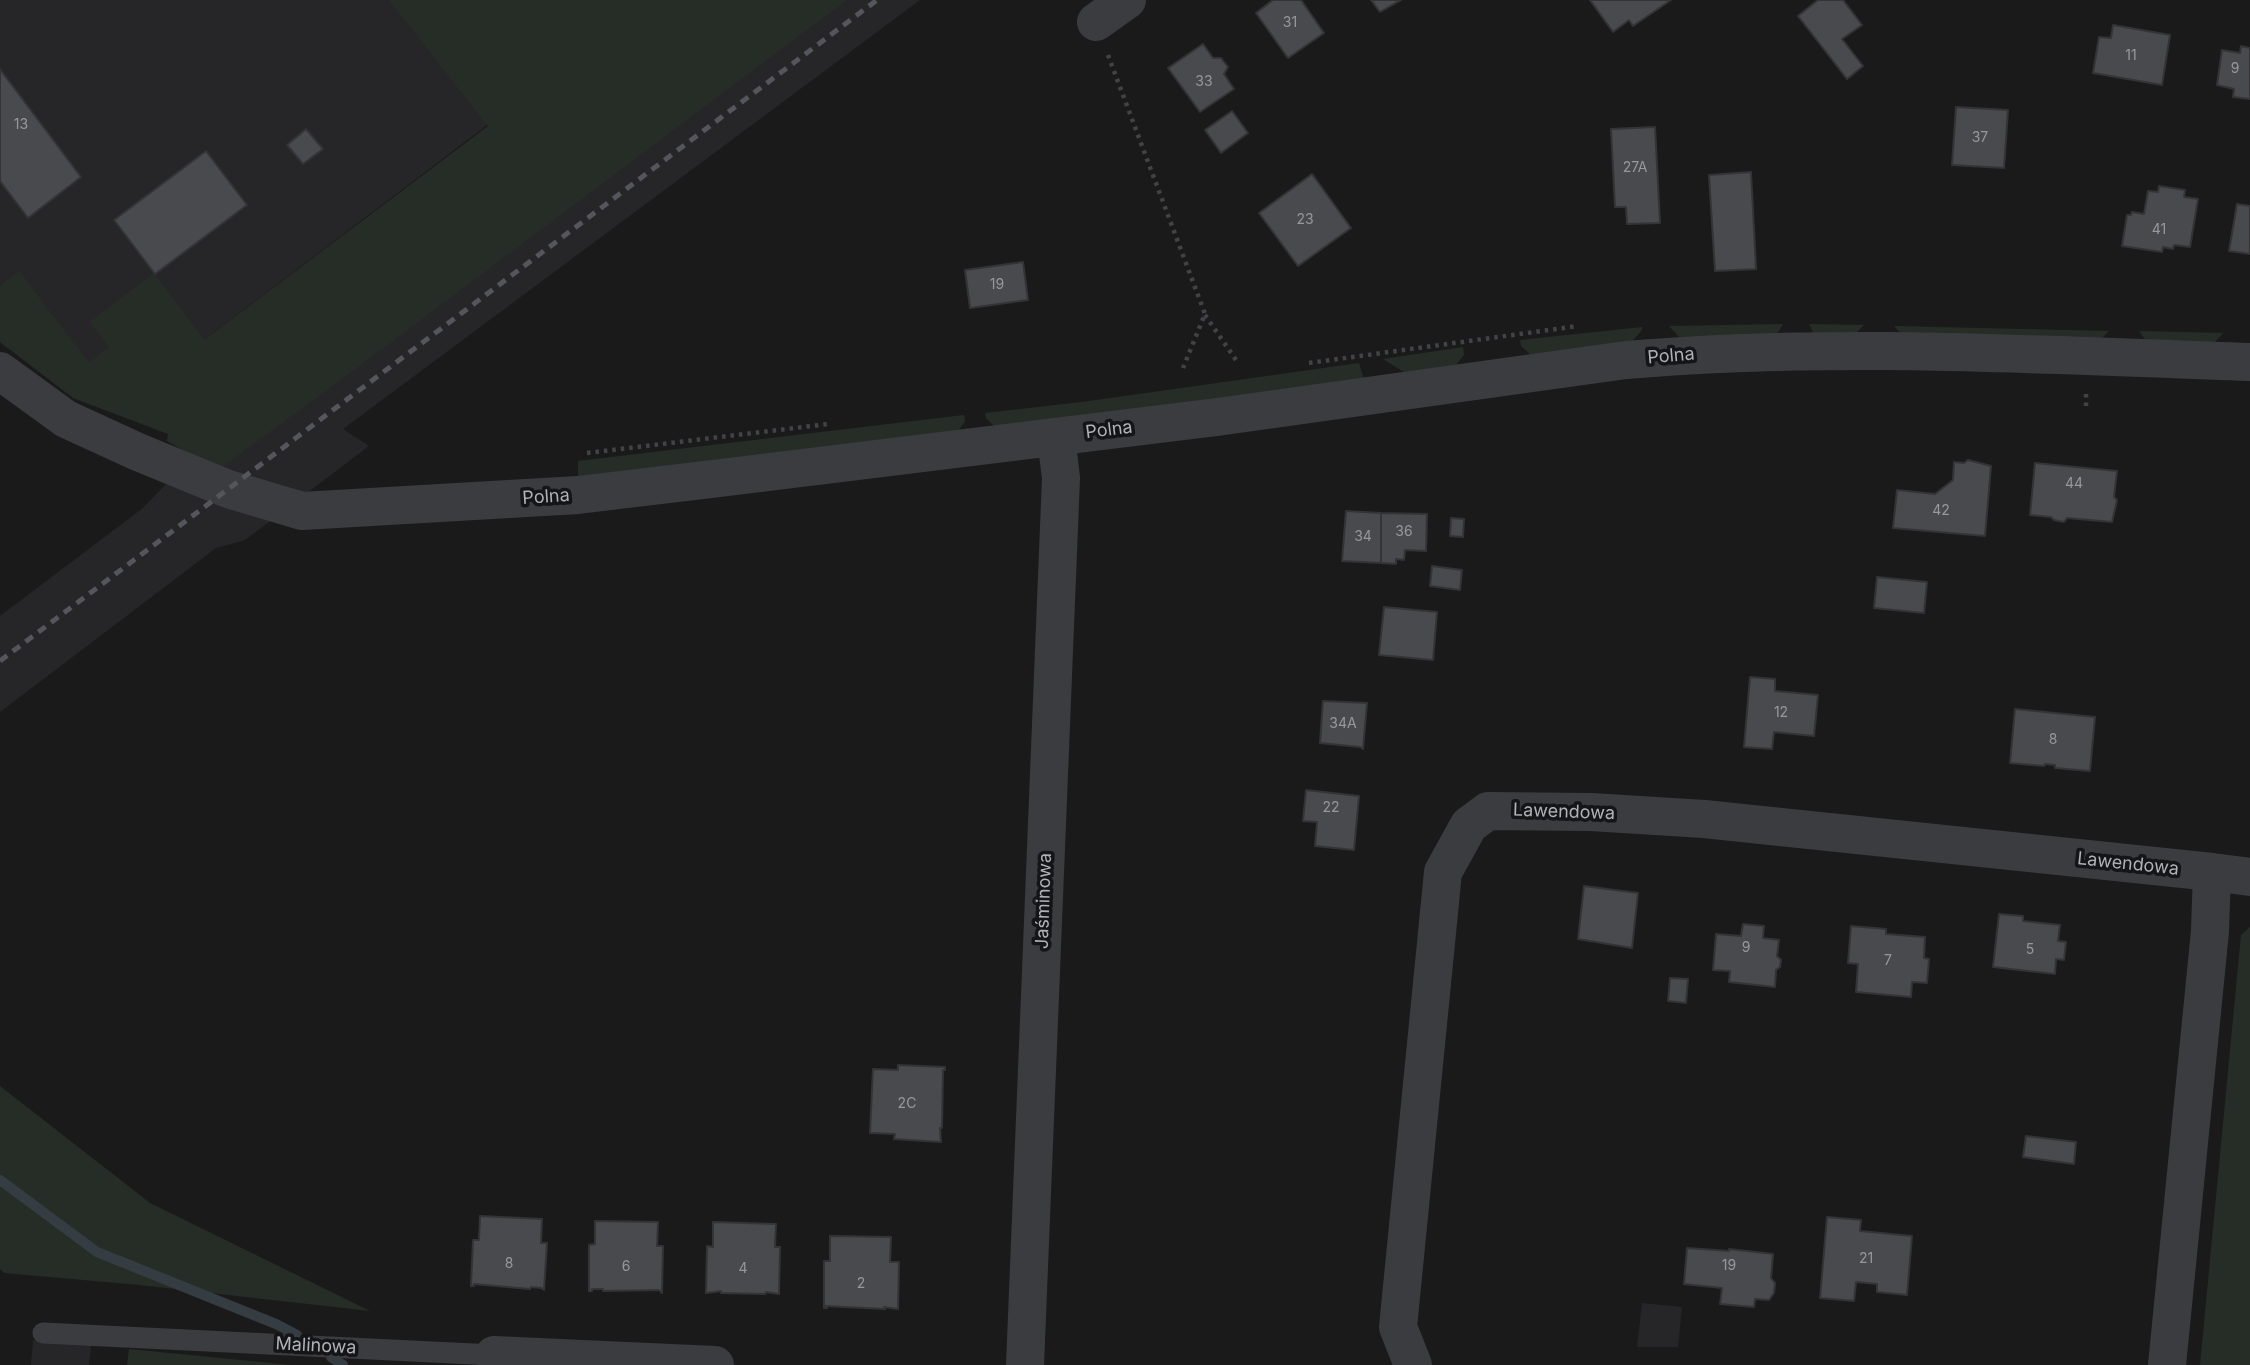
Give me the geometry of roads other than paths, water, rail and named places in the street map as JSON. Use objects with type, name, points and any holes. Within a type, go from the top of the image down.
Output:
[{"type":"street","points":[[1096,22],[1127,0]]},
{"type":"street","name":"Polna","points":[[0,371],[66,419],[228,489],[302,510],[578,495],[1056,437],[1626,360],[1697,353],[1920,352],[2250,362]]},
{"type":"street","name":"Jaśminowa","points":[[1025,1365],[1061,478],[1056,437]]},
{"type":"street","name":"Lawendowa","points":[[1413,1365],[1398,1327],[1443,872],[1469,825],[1488,811],[1591,812],[1704,819],[2250,877]]},
{"type":"street","points":[[2167,1365],[2210,931],[2212,872]]},
{"type":"street","name":"Malinowa","points":[[494,1355],[715,1365]]},
{"type":"lane","name":"Malinowa","points":[[43,1333],[494,1355]]},
{"type":"waterway","points":[[0,1180],[97,1252],[276,1324],[297,1335]]},
{"type":"waterway","points":[[331,1357],[343,1365]]},
{"type":"railway","points":[[0,661],[877,0]]}]
